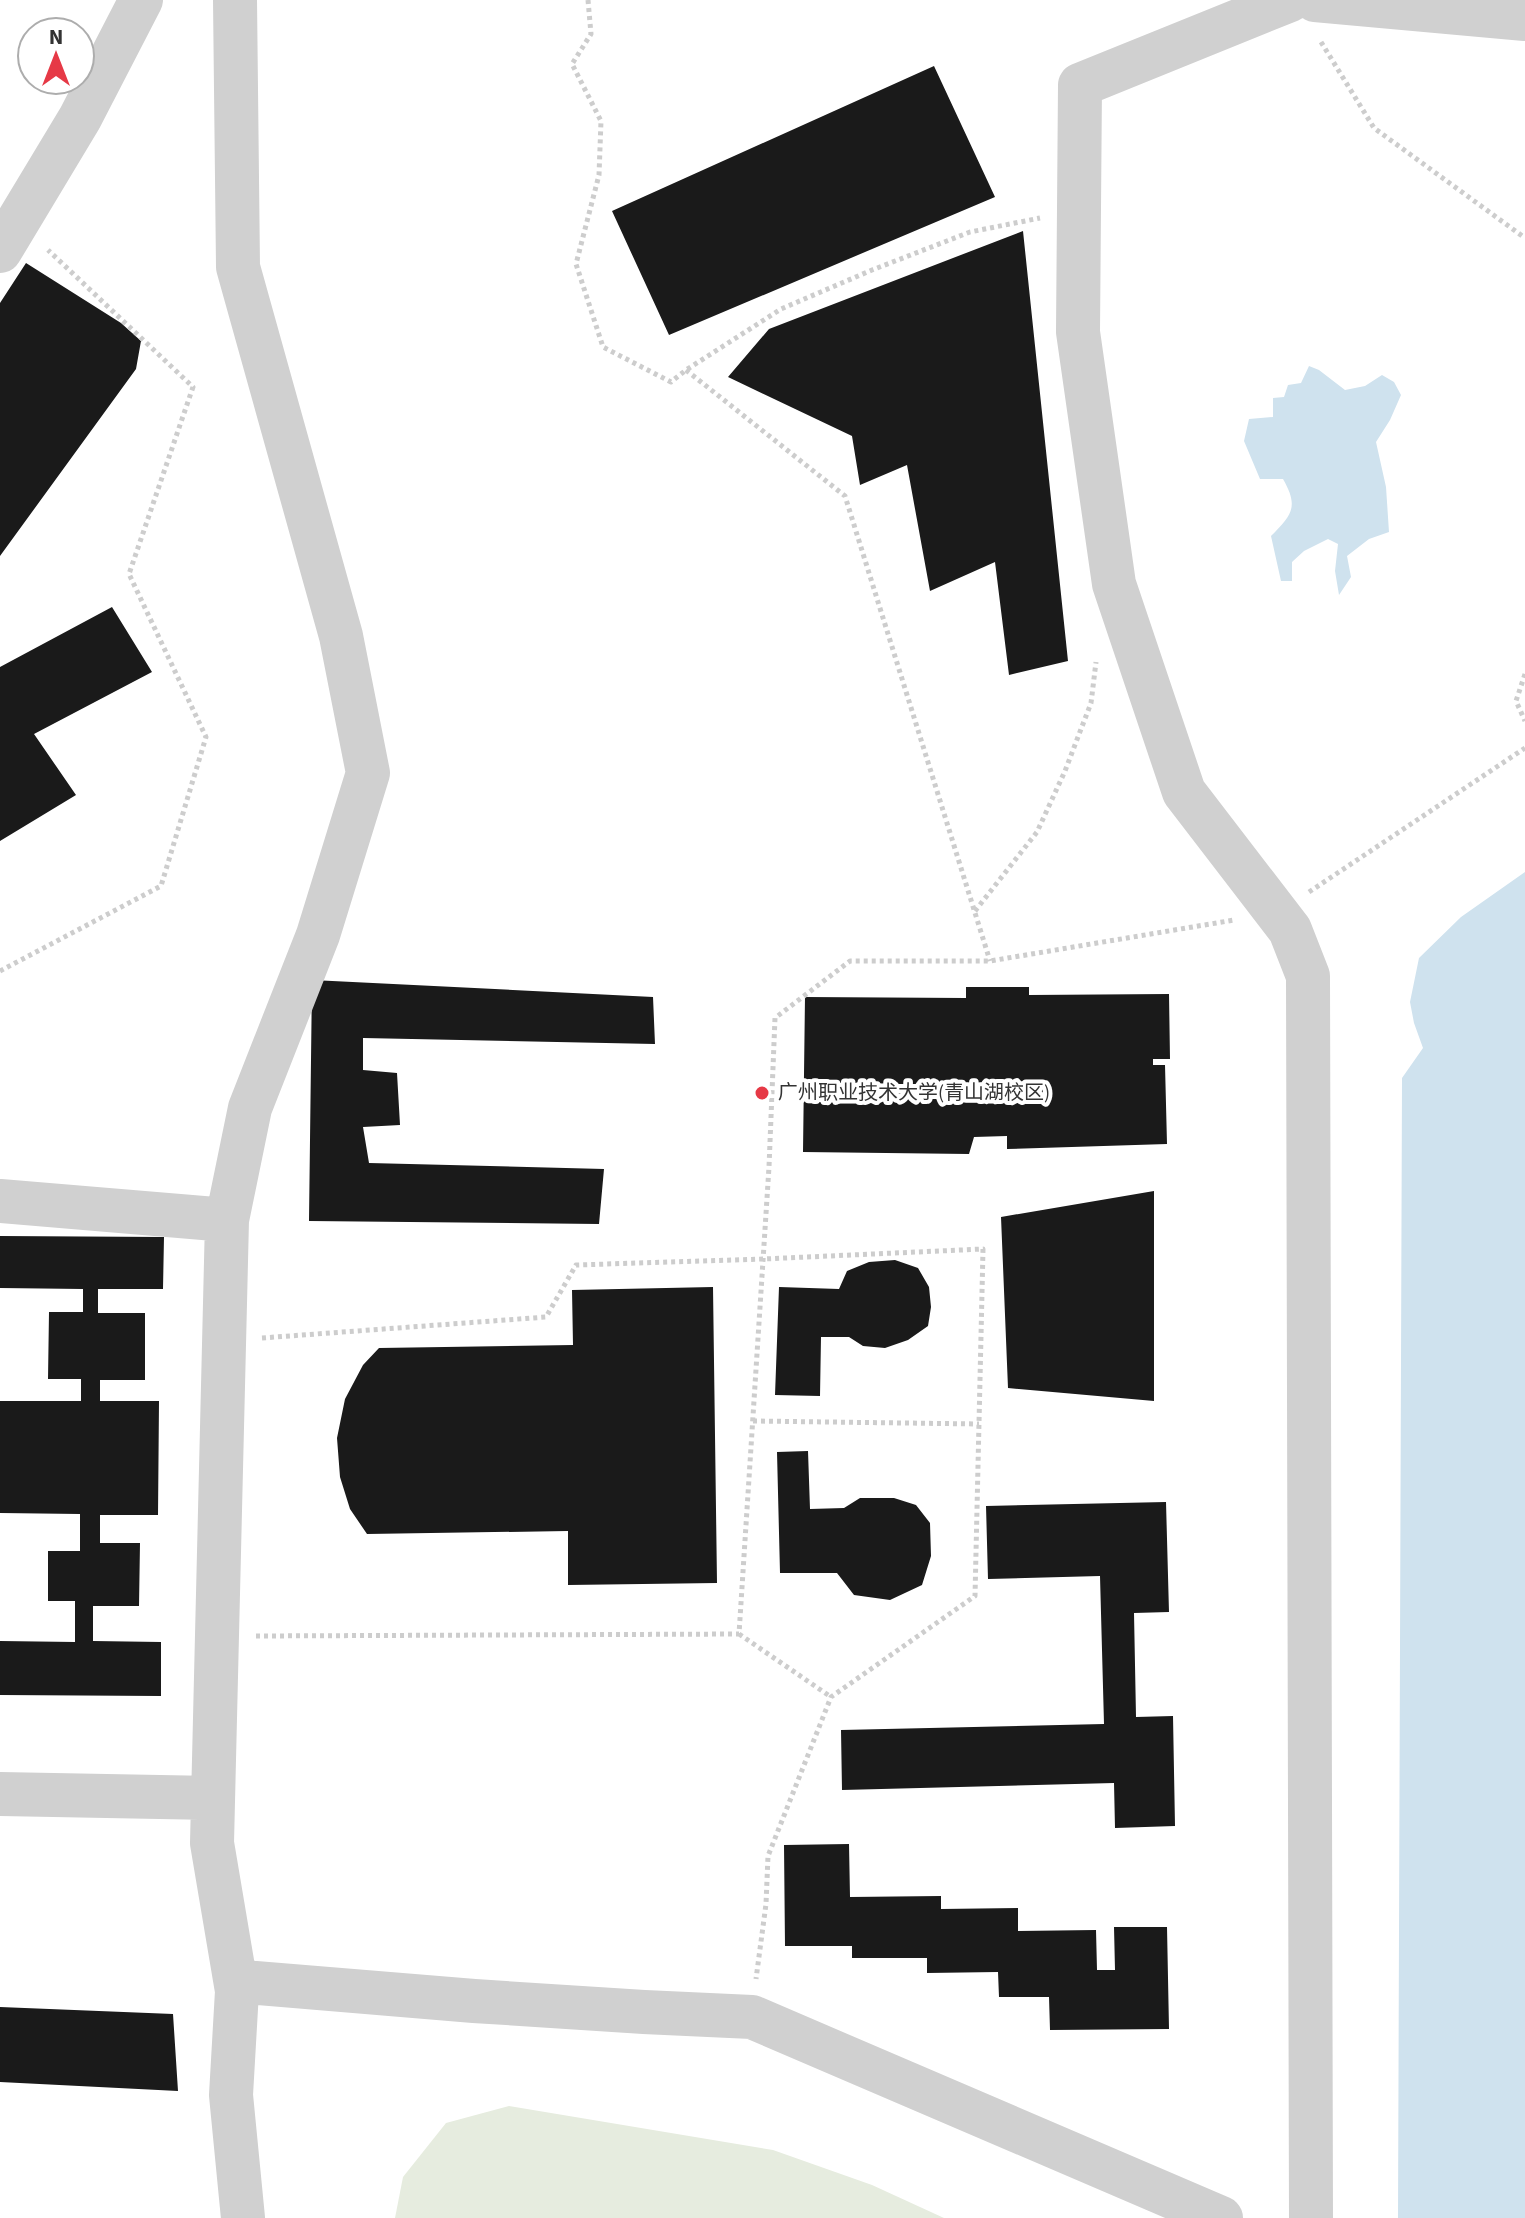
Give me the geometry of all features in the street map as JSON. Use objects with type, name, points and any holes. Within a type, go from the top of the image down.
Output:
[{"type":"street","points":[[9,236],[80,118],[141,0]]},
{"type":"street","points":[[235,0],[238,267],[341,636],[368,773],[318,935],[250,1108],[227,1220],[212,1843],[237,1991],[231,2095],[243,2218]]},
{"type":"street","points":[[1290,0],[1080,85],[1078,332],[1114,584],[1184,792],[1290,930],[1308,976],[1311,2218]]},
{"type":"street","points":[[1317,19],[1525,19]]},
{"type":"street","points":[[0,1201],[227,1220]]},
{"type":"street","points":[[0,1794],[213,1798]]},
{"type":"street","points":[[237,1991],[245,1982],[474,2001],[752,2017],[1221,2218]]},
{"type":"path","points":[[588,0],[591,34],[572,64],[601,121],[599,175],[576,264],[603,347],[671,382],[781,309],[872,270],[970,232],[1079,211]]},
{"type":"path","points":[[1317,19],[1374,128],[1525,238]]},
{"type":"path","points":[[0,971],[161,886],[206,737],[129,574],[193,387],[9,236]]},
{"type":"path","points":[[686,370],[845,496],[990,961]]},
{"type":"path","points":[[975,912],[1037,832],[1091,703],[1100,636],[1124,613]]},
{"type":"path","points":[[1525,674],[1516,701],[1525,721]]},
{"type":"path","points":[[739,1634],[775,1018],[850,961],[990,961],[1277,913],[1525,748]]},
{"type":"path","points":[[225,1341],[546,1317],[576,1265],[983,1249],[975,1596],[831,1697],[768,1856],[766,1904],[752,2017]]},
{"type":"path","points":[[753,1421],[979,1424]]},
{"type":"path","points":[[217,1636],[739,1634],[831,1697]]},
{"type":"shaded area","points":[[509,2106],[773,2150],[872,2185],[944,2218],[395,2218],[403,2177],[446,2123]]},
{"type":"water","points":[[1309,366],[1345,390],[1365,386],[1382,375],[1394,382],[1401,395],[1376,442],[1386,487],[1389,532],[1369,539],[1347,556],[1351,577],[1339,595],[1335,571],[1338,544],[1328,539],[1304,551],[1292,562],[1292,581],[1281,581],[1271,536],[1288,516],[1291,497],[1283,479],[1260,479],[1244,441],[1249,419],[1273,417],[1273,398],[1284,397],[1288,385],[1301,383]]},
{"type":"water","points":[[1525,872],[1525,2218],[1398,2218],[1402,1078],[1423,1048],[1410,1002],[1419,958],[1461,917]]},
{"type":"building","points":[[934,66],[995,197],[669,335],[612,211]]},
{"type":"building","points":[[1023,231],[1068,661],[1009,675],[995,562],[930,591],[907,465],[860,485],[852,436],[728,377],[769,329]]},
{"type":"building","points":[[26,263],[121,323],[141,341],[136,369],[0,556],[0,303]]},
{"type":"building","points":[[112,607],[152,672],[34,734],[76,795],[0,841],[0,667]]},
{"type":"building","points":[[312,980],[653,997],[655,1044],[363,1038],[363,1070],[397,1073],[400,1125],[363,1127],[369,1163],[604,1169],[599,1224],[309,1221]]},
{"type":"building","points":[[966,987],[1029,987],[1029,995],[1169,994],[1170,1059],[1153,1059],[1153,1065],[1165,1065],[1167,1144],[1007,1149],[1007,1136],[974,1137],[969,1154],[803,1152],[805,997],[966,998]]},
{"type":"building","points":[[1154,1191],[1154,1401],[1008,1388],[1001,1217]]},
{"type":"building","points":[[0,1236],[164,1237],[163,1289],[98,1289],[98,1313],[145,1313],[145,1380],[100,1380],[100,1401],[159,1401],[158,1515],[100,1515],[100,1543],[140,1543],[139,1606],[93,1606],[93,1641],[161,1642],[161,1696],[0,1695],[0,1641],[75,1642],[75,1601],[48,1601],[48,1551],[80,1551],[80,1514],[0,1513],[0,1401],[81,1401],[81,1379],[48,1379],[49,1312],[83,1312],[83,1289],[0,1288]]},
{"type":"building","points":[[895,1260],[918,1268],[929,1287],[931,1307],[928,1326],[908,1340],[885,1348],[863,1346],[849,1337],[821,1337],[820,1396],[775,1395],[779,1287],[839,1289],[847,1271],[869,1262]]},
{"type":"building","points":[[713,1287],[717,1583],[568,1585],[568,1531],[367,1534],[350,1509],[340,1477],[337,1438],[345,1399],[363,1365],[379,1348],[573,1345],[572,1290]]},
{"type":"building","points":[[808,1451],[810,1509],[844,1508],[860,1498],[894,1498],[916,1505],[930,1523],[931,1556],[922,1585],[890,1600],[854,1595],[837,1573],[780,1573],[777,1452]]},
{"type":"building","points":[[1166,1502],[1169,1612],[1134,1613],[1136,1717],[1173,1716],[1175,1826],[1115,1828],[1114,1783],[842,1790],[841,1730],[1104,1724],[1100,1576],[988,1579],[986,1506]]},
{"type":"building","points":[[849,1844],[850,1897],[941,1896],[941,1909],[1018,1908],[1018,1931],[1096,1930],[1097,1970],[1115,1970],[1114,1927],[1167,1927],[1169,2029],[1050,2030],[1049,1997],[999,1997],[998,1972],[927,1973],[927,1958],[852,1958],[852,1946],[785,1946],[784,1845]]},
{"type":"building","points":[[0,2007],[173,2014],[178,2091],[0,2082]]},
{"type":"place","name":"广州职业技术大学(青山湖校区)","points":[[762,1093]]}]
